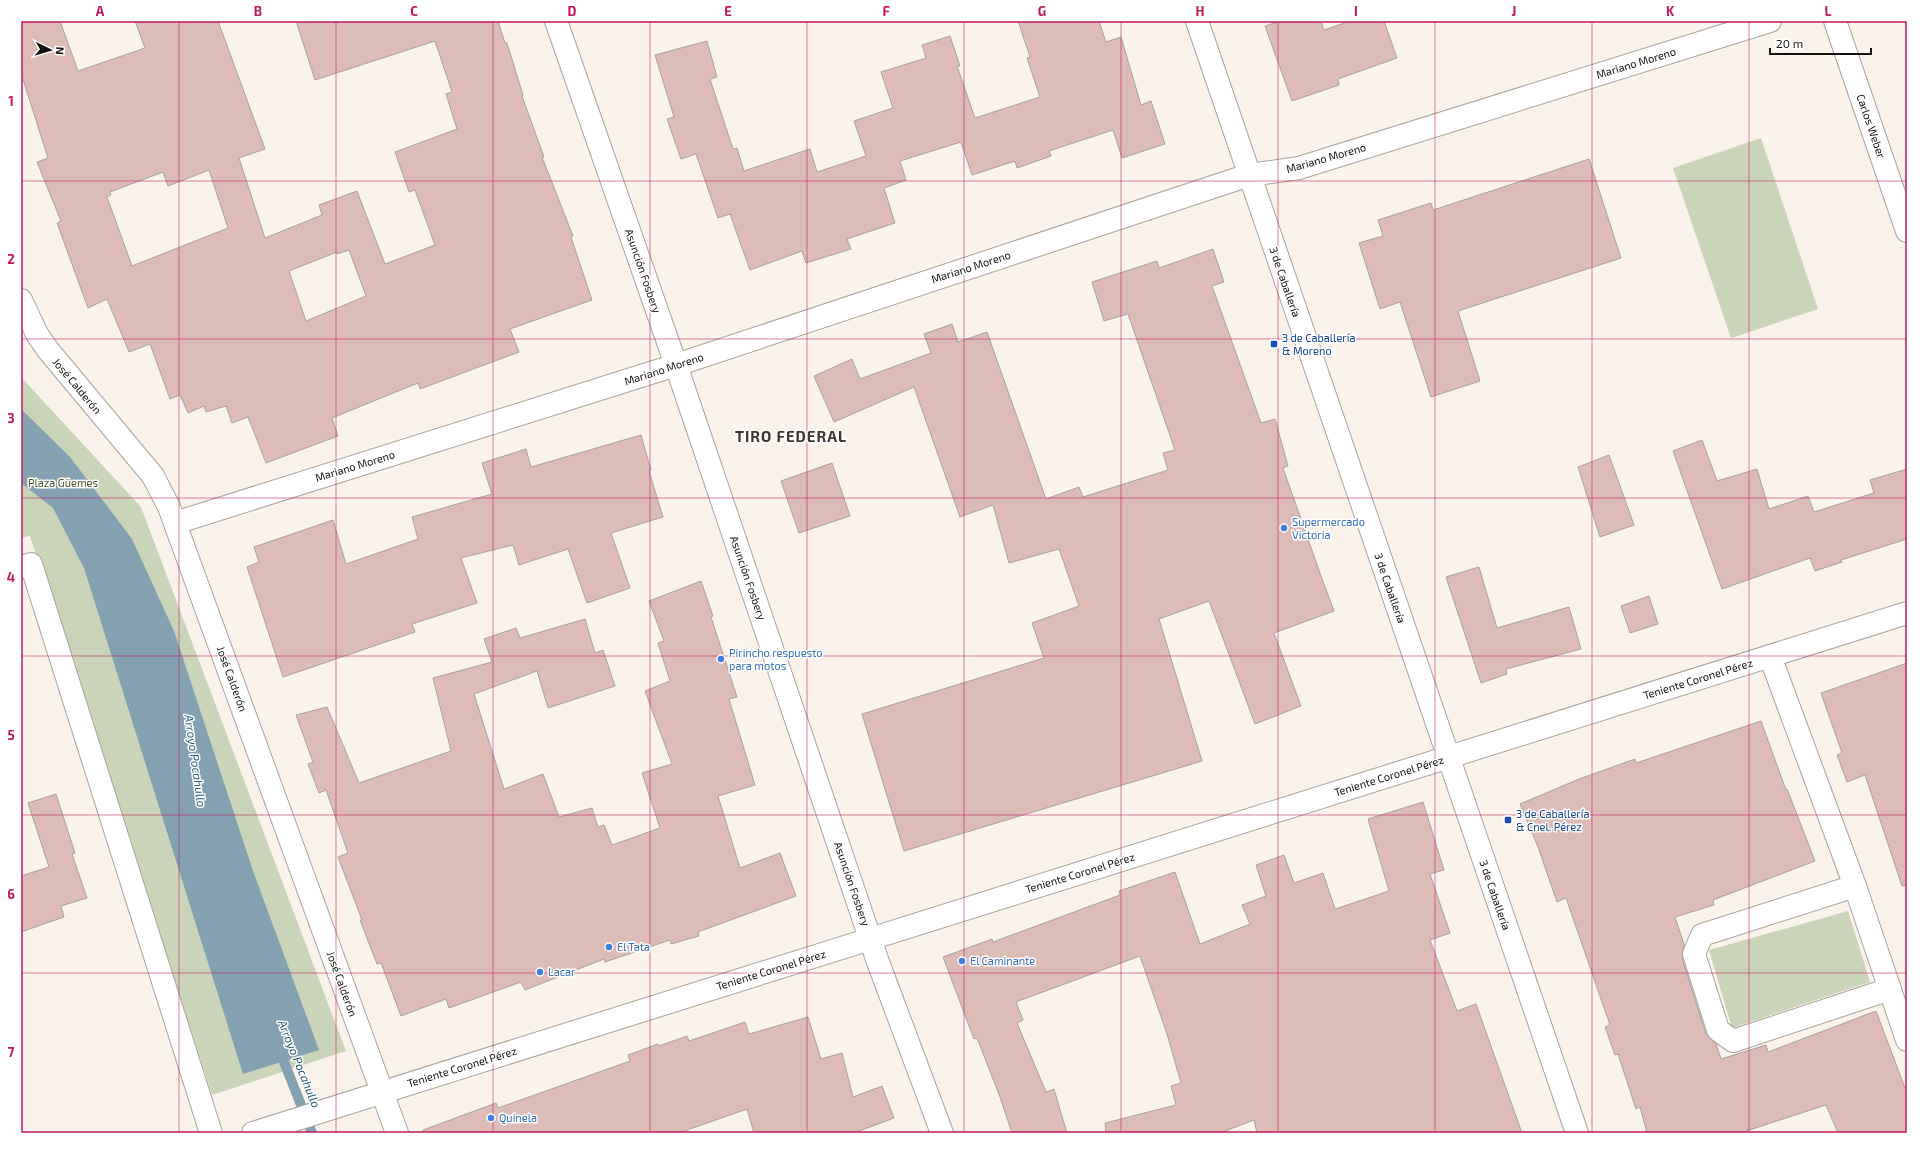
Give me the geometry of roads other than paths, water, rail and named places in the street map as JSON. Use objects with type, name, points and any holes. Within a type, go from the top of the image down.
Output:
[{"type":"street","name":"Asunción Fosbery","points":[[556,21],[676,365],[870,938],[942,1133]]},
{"type":"street","name":"3 de Caballería","points":[[1197,21],[1248,175],[1577,1133]]},
{"type":"street","name":"Mariano Moreno","points":[[175,523],[676,365],[1248,175],[1298,168],[1770,21]]},
{"type":"street","name":"Carlos Weber","points":[[1835,21],[1907,231]]},
{"type":"street","name":"José Calderón","points":[[21,300],[28,318],[48,350],[153,476],[161,490],[175,523],[397,1133]]},
{"type":"street","points":[[26,565],[211,1133]]},
{"type":"street","name":"Teniente Coronel Pérez","points":[[259,1131],[1907,613]]},
{"type":"street","points":[[1770,656],[1854,886],[1907,1040]]},
{"type":"street","points":[[1854,886],[1702,936],[1694,954],[1718,1030],[1733,1041],[1890,989]]},
{"type":"water","points":[[21,409],[70,457],[132,539],[174,631],[253,871],[319,1050],[243,1074],[84,568],[53,508],[21,483]]},
{"type":"waterway","name":"Arroyo Pocahullo","points":[[279,1049],[312,1133]]},
{"type":"place","name":"3 de Caballería & Moreno","points":[[1274,344]]},
{"type":"place","name":"Supermercado Victoria","points":[[1284,528]]},
{"type":"place","name":"Pirincho respuesto para motos","points":[[721,659]]},
{"type":"place","name":"3 de Caballería & Cnel. Pérez","points":[[1508,820]]},
{"type":"place","name":"El Tata","points":[[609,947]]},
{"type":"place","name":"El Caminante","points":[[962,961]]},
{"type":"place","name":"Lacar","points":[[540,972]]},
{"type":"place","name":"Quinela","points":[[491,1118]]},
{"type":"district","name":"TIRO FEDERAL","points":[[791,437]]},
{"type":"park label","name":"Plaza Güemes","points":[[63,483]]}]
